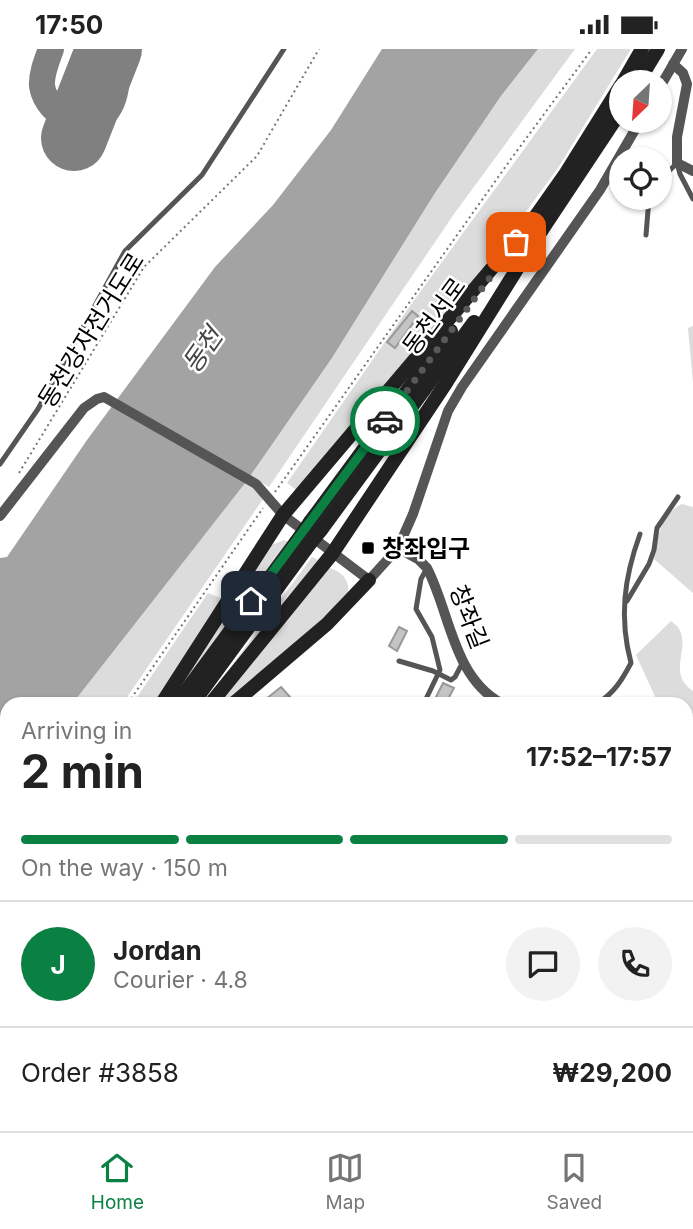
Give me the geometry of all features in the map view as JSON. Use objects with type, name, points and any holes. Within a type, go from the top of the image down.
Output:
[{"type":"main road","name":"동천서로","points":[[630,70],[642,49]]},
{"type":"main road","points":[[645,70],[658,49]]},
{"type":"main road","name":"동천서로","points":[[537,225],[609,105]]},
{"type":"main road","name":"동천서로","points":[[182,697],[316,526],[609,127]]},
{"type":"main road","points":[[166,697],[284,515],[537,225]]},
{"type":"main road","points":[[216,697],[332,554],[446,383],[537,225]]},
{"type":"main road","name":"동천서로","points":[[197,697],[301,545]]},
{"type":"main road","points":[[241,697],[327,624],[369,580]]},
{"type":"street","points":[[670,70],[682,49]]},
{"type":"street","points":[[673,64],[683,73],[687,84],[677,137],[677,163],[693,171]]},
{"type":"street","points":[[0,516],[85,408],[97,399],[108,398],[249,479],[262,489],[284,515],[369,580],[398,548],[413,514],[448,411],[455,399],[600,190],[633,133]]},
{"type":"street","name":"창좌길","points":[[398,548],[418,559],[427,568],[464,661],[477,683],[490,697]]},
{"type":"lane","points":[[0,464],[37,409],[125,251],[202,176],[284,49]]},
{"type":"lane","points":[[672,168],[677,163],[693,199]]},
{"type":"lane","points":[[646,235],[648,210]]},
{"type":"lane","points":[[625,603],[649,564],[657,528],[678,497]]},
{"type":"lane","points":[[607,697],[623,680],[631,663],[625,640],[623,615],[630,561],[640,534]]},
{"type":"lane","points":[[427,568],[419,584],[416,609],[432,637],[440,668],[427,697]]},
{"type":"lane","points":[[399,661],[453,679],[464,661]]},
{"type":"path","name":"동천강자전거도로","points":[[14,481],[144,267],[257,156],[319,49]]},
{"type":"path","points":[[132,697],[251,523],[592,49]]},
{"type":"shaded area","points":[[538,49],[575,49],[454,214],[269,487],[260,482],[263,499],[127,697],[78,697],[246,482],[332,358],[435,193],[501,96]]},
{"type":"shaded area","points":[[597,49],[631,49],[618,70],[609,70],[609,85],[558,168],[522,217],[473,281],[296,490],[287,483],[412,303]]},
{"type":"shaded area","points":[[693,326],[693,383],[688,328]]},
{"type":"shaded area","points":[[682,504],[693,507],[693,593],[654,559],[665,520]]},
{"type":"shaded area","points":[[284,540],[289,542],[181,687],[190,667],[269,546]]},
{"type":"shaded area","points":[[312,557],[318,560],[212,697],[208,697]]},
{"type":"shaded area","points":[[330,568],[340,573],[348,584],[346,598],[234,697],[222,697]]},
{"type":"shaded area","points":[[208,593],[224,599],[162,697],[137,697]]},
{"type":"shaded area","points":[[671,621],[682,637],[681,677],[693,691],[693,697],[655,697],[636,655]]},
{"type":"water","name":"동천","points":[[382,49],[538,49],[501,96],[435,193],[332,358],[246,482],[78,697],[0,697],[0,558],[7,557],[87,440],[215,267],[273,205],[331,130]]},
{"type":"building","points":[[412,311],[418,316],[395,348],[387,342]]},
{"type":"building","points":[[399,627],[407,631],[397,651],[389,646]]},
{"type":"building","points":[[443,683],[454,688],[449,697],[436,697]]},
{"type":"building","points":[[281,687],[290,697],[268,697]]},
{"type":"taxiway","points":[[51,49],[42,77],[46,97],[62,115],[84,122],[105,114],[112,102],[118,49]]},
{"type":"runway","points":[[74,138],[109,49]]},
{"type":"way so far","points":[[385,421],[516,242]]},
{"type":"place","name":"창좌입구","points":[[368,548]]},
{"type":"route","points":[[251,601],[385,421]]}]
